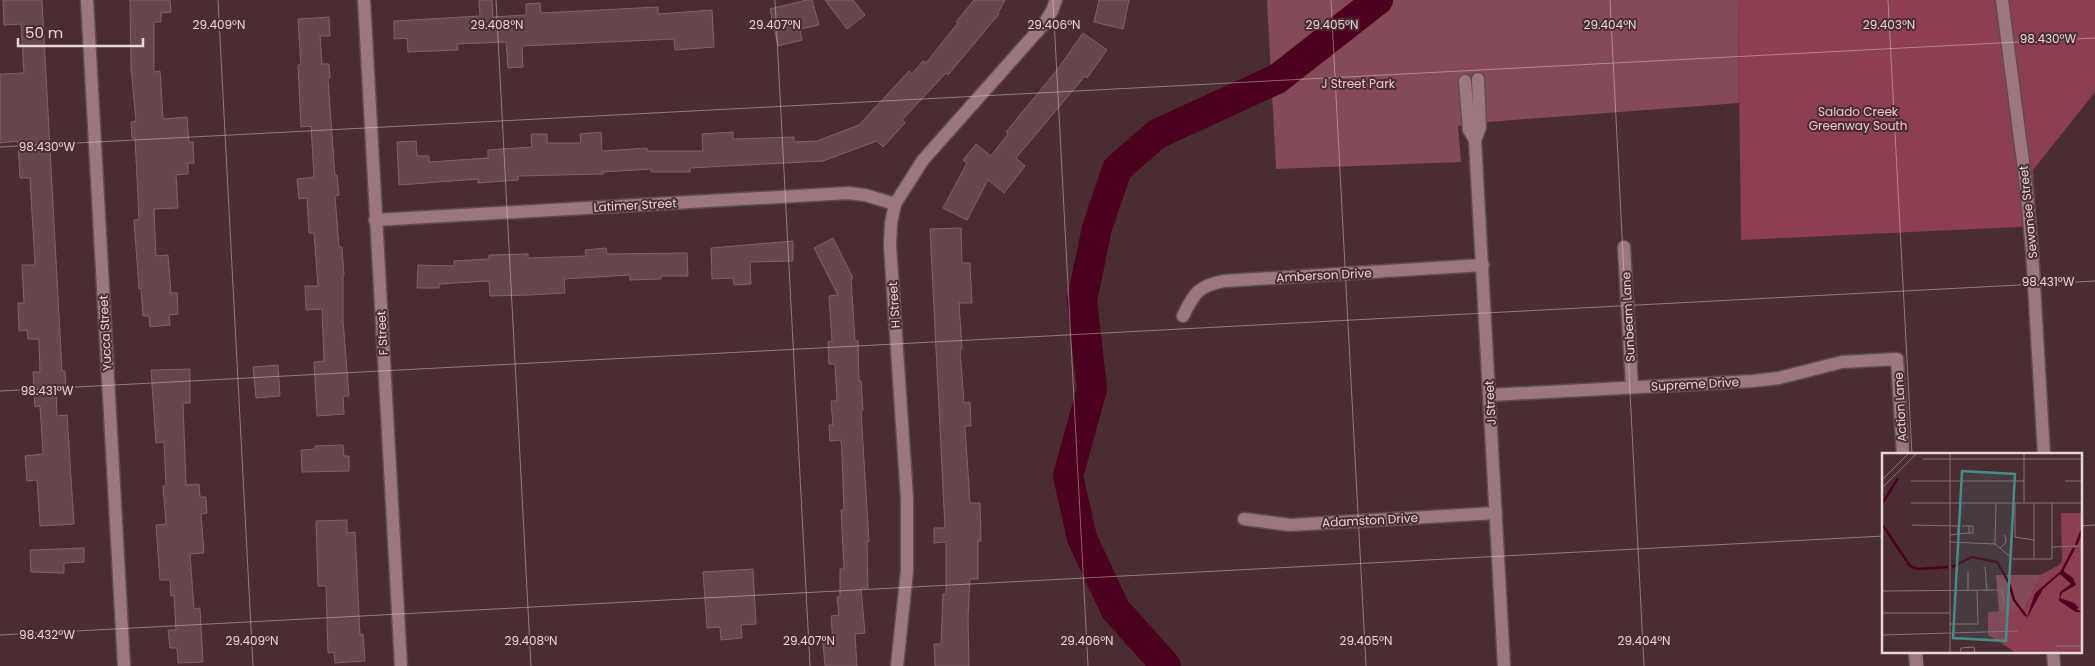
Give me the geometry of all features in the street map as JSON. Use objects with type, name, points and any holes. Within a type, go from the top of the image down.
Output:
[{"type":"street","name":"Yucca Street","points":[[87,0],[124,666]]},
{"type":"street","name":"F Street","points":[[364,0],[400,666]]},
{"type":"street","name":"H Street","points":[[897,666],[907,571],[907,498],[890,246],[891,223],[895,204],[923,160],[1043,25],[1052,11],[1056,0]]},
{"type":"street","name":"Sewanee Street","points":[[2002,0],[2026,185],[2032,250],[2044,453]]},
{"type":"street","name":"J Street","points":[[1472,80],[1480,127],[1475,140],[1504,666]]},
{"type":"street","name":"Latimer Street","points":[[375,220],[848,193],[865,195],[895,204]]},
{"type":"street","name":"Sunbeam Lane","points":[[1624,247],[1632,387]]},
{"type":"street","name":"Amberson Drive","points":[[1182,316],[1191,298],[1206,284],[1224,281],[1483,265]]},
{"type":"street","name":"Supreme Drive","points":[[1490,395],[1753,381],[1779,378],[1842,362],[1897,359]]},
{"type":"street","name":"Action Lane","points":[[1897,359],[1903,453]]},
{"type":"street","name":"Adamston Drive","points":[[1244,519],[1290,525],[1496,513]]},
{"type":"green space","name":"J Street Park","points":[[1267,0],[1738,0],[1739,103],[1488,122],[1458,126],[1461,162],[1276,169]]},
{"type":"green space","name":"Salado Creek Greenway South","points":[[1738,0],[2095,0],[2095,92],[2033,170],[2037,226],[1741,240]]},
{"type":"building","points":[[3,0],[42,0],[62,371],[65,371],[66,386],[56,386],[57,416],[67,415],[74,524],[40,526],[37,480],[27,481],[25,456],[43,454],[40,406],[35,407],[33,372],[40,372],[39,339],[28,339],[27,330],[19,331],[18,303],[24,303],[22,265],[35,265],[30,178],[20,178],[18,141],[0,143],[0,74],[24,73],[21,24],[4,25]]},
{"type":"building","points":[[130,0],[170,0],[171,12],[161,13],[161,22],[154,22],[154,72],[160,71],[163,119],[187,117],[189,142],[193,142],[194,163],[188,163],[188,174],[176,175],[178,208],[154,209],[156,256],[168,255],[171,293],[177,293],[178,314],[169,315],[170,325],[150,327],[149,316],[143,316],[134,220],[139,219],[135,138],[132,138],[131,122],[136,121],[131,67]]},
{"type":"building","points":[[479,0],[492,0],[493,17],[526,15],[526,4],[540,3],[541,13],[658,7],[658,14],[712,10],[714,47],[675,50],[674,39],[522,46],[523,67],[508,68],[506,42],[457,44],[458,50],[408,52],[407,38],[394,39],[394,21],[480,16]]},
{"type":"building","points":[[812,0],[819,25],[800,29],[802,40],[778,46],[770,9]]},
{"type":"building","points":[[825,0],[853,0],[865,15],[847,29]]},
{"type":"building","points":[[974,0],[1005,0],[999,14],[948,75],[946,73],[902,120],[905,123],[883,147],[877,141],[823,161],[690,168],[690,172],[651,172],[651,169],[603,172],[603,174],[518,176],[518,180],[478,183],[478,179],[399,185],[397,142],[416,141],[417,156],[429,156],[429,162],[488,158],[488,150],[532,147],[531,134],[547,134],[547,143],[581,143],[580,134],[601,132],[602,151],[647,148],[647,151],[703,151],[702,134],[733,132],[733,139],[794,137],[794,142],[817,141],[859,125],[909,71],[912,74],[923,61],[926,63]]},
{"type":"building","points":[[1099,0],[1129,0],[1123,29],[1094,22]]},
{"type":"building","points":[[329,17],[330,36],[320,36],[322,64],[329,64],[330,78],[328,79],[335,176],[337,175],[339,195],[335,196],[339,247],[342,247],[344,275],[343,320],[349,396],[343,396],[344,414],[317,416],[314,362],[324,361],[322,309],[306,310],[305,286],[318,286],[314,233],[309,233],[307,198],[299,199],[297,179],[314,177],[311,126],[301,127],[298,65],[301,65],[298,19]]},
{"type":"building","points":[[1083,33],[1107,50],[1087,78],[1085,76],[1016,158],[1025,166],[1004,193],[988,180],[967,220],[943,208],[967,163],[963,160],[976,144],[991,156],[1008,134],[1006,132],[1057,70]]},
{"type":"building","points":[[961,228],[962,263],[970,263],[972,303],[959,303],[962,349],[960,349],[964,403],[970,402],[971,426],[965,426],[970,503],[980,503],[981,541],[978,541],[978,579],[970,579],[968,618],[969,666],[935,666],[934,644],[941,644],[943,594],[946,594],[946,542],[934,543],[934,528],[945,528],[930,229]]},
{"type":"building","points":[[833,238],[853,278],[851,279],[855,341],[858,341],[859,381],[861,381],[863,410],[861,411],[869,542],[867,542],[868,588],[861,588],[865,633],[855,634],[857,666],[825,666],[823,643],[833,642],[831,616],[839,615],[837,597],[840,597],[840,569],[844,569],[841,510],[844,510],[841,440],[830,441],[829,425],[833,425],[831,401],[837,401],[835,364],[829,364],[828,342],[832,341],[829,296],[838,295],[814,248]]},
{"type":"building","points":[[793,241],[793,261],[750,262],[751,284],[734,285],[733,278],[712,279],[711,248]]},
{"type":"building","points":[[606,248],[607,254],[687,253],[688,276],[661,276],[661,279],[630,280],[630,275],[564,279],[565,293],[529,295],[490,296],[489,281],[439,284],[439,288],[417,288],[418,265],[454,266],[454,261],[489,259],[489,255],[528,254],[528,258],[586,256],[585,250]]},
{"type":"building","points":[[278,365],[280,396],[256,398],[253,367]]},
{"type":"building","points":[[190,369],[190,403],[183,403],[186,485],[199,484],[200,497],[206,497],[207,513],[201,514],[204,553],[190,554],[194,609],[200,608],[203,662],[178,663],[177,648],[170,648],[168,630],[176,630],[174,595],[171,596],[170,580],[160,580],[156,525],[166,524],[163,486],[166,486],[164,442],[156,443],[151,370]]},
{"type":"building","points":[[343,445],[344,456],[349,456],[349,471],[302,472],[301,450],[315,449],[315,446]]},
{"type":"building","points":[[347,520],[347,533],[355,532],[360,635],[363,634],[365,661],[335,663],[334,652],[328,653],[326,586],[318,586],[316,521]]},
{"type":"building","points":[[84,548],[84,562],[64,563],[64,573],[31,572],[30,550]]},
{"type":"building","points":[[753,569],[756,624],[741,625],[742,638],[721,640],[720,627],[707,628],[703,572]]},
{"type":"waterway","points":[[1166,666],[1115,609],[1082,538],[1068,476],[1092,389],[1082,300],[1097,228],[1117,169],[1157,134],[1277,79],[1378,0]]}]
